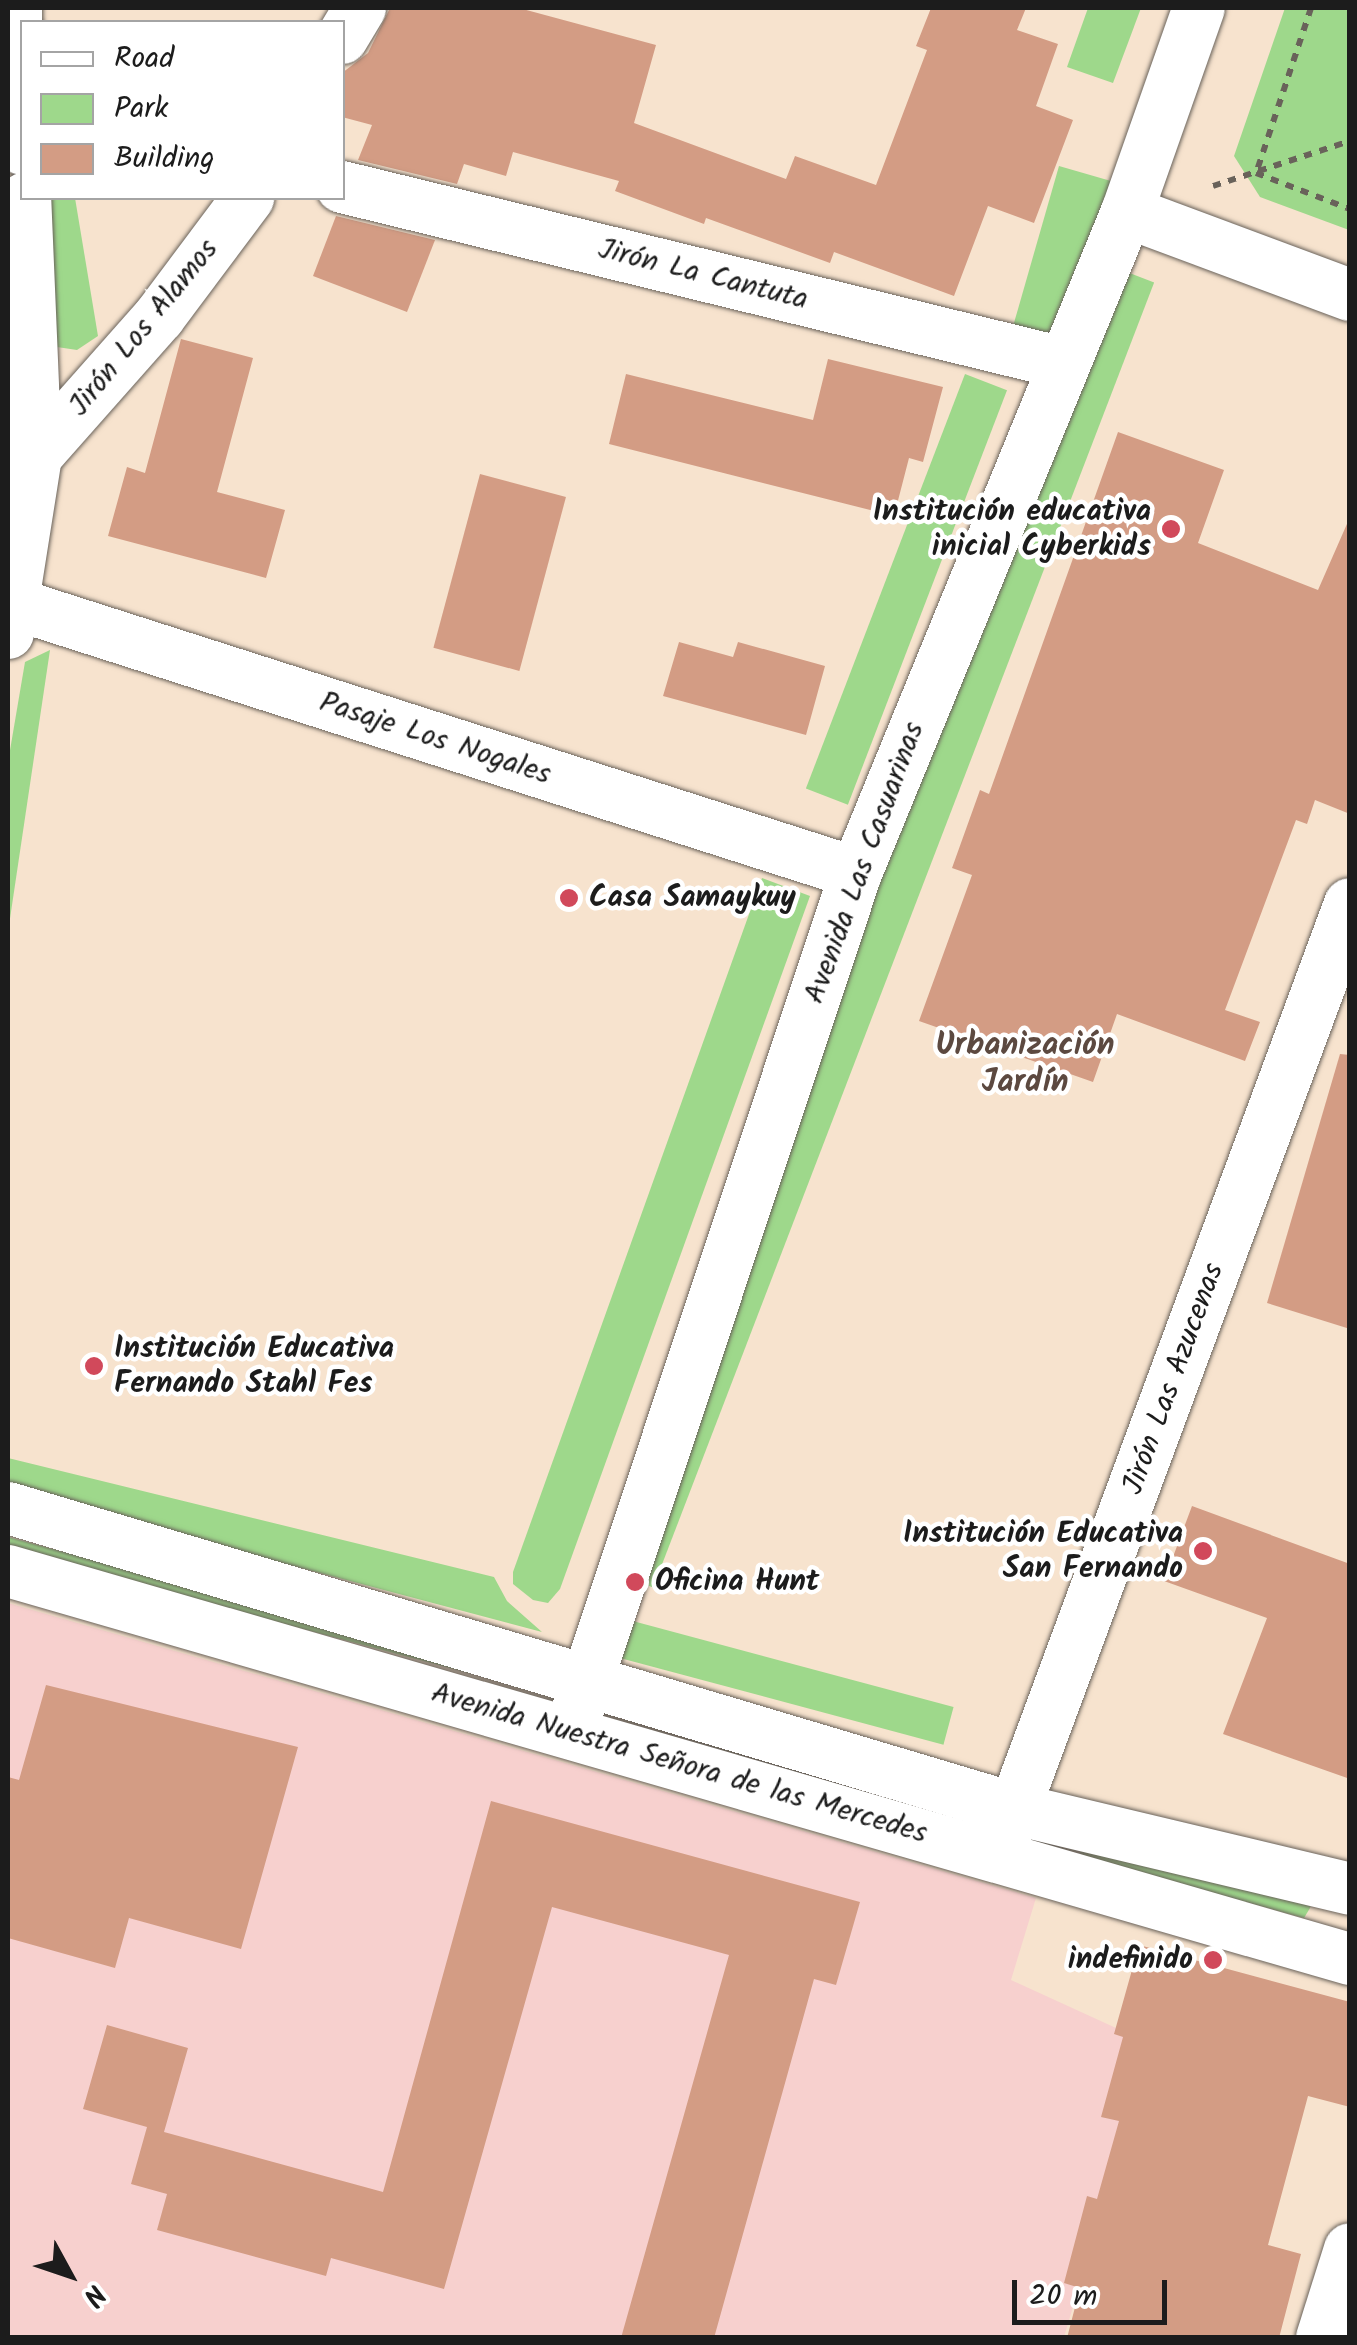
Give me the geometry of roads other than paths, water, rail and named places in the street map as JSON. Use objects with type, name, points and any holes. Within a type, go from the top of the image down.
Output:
[{"type":"street","points":[[16,8],[20,102]]},
{"type":"street","points":[[345,33],[360,8]]},
{"type":"street","name":"Avenida Las Casuarinas","points":[[570,1733],[856,873],[1127,212],[1199,8]]},
{"type":"street","name":"Jirón La Cantuta","points":[[345,188],[1063,363]]},
{"type":"street","points":[[11,619],[36,456],[25,200]]},
{"type":"street","name":"Jirón Los Alamos","points":[[36,456],[159,317],[247,200]]},
{"type":"street","points":[[1127,212],[1350,294]]},
{"type":"street","name":"Pasaje Los Nogales","points":[[11,619],[856,873]]},
{"type":"street","name":"Jirón Las Azucenas","points":[[1006,1832],[1350,904]]},
{"type":"street","name":"Avenida Nuestra Señora de las Mercedes","points":[[8,1508],[586,1676],[1350,1959]]},
{"type":"street","name":"Avenida Nuestra Señora de las Mercedes","points":[[8,1571],[570,1733],[1006,1832],[1350,1889]]},
{"type":"street","points":[[1322,2338],[1350,2249]]},
{"type":"place","name":"Institución educativa inicial Cyberkids","points":[[1171,529]]},
{"type":"place","name":"Casa Samaykuy","points":[[569,898]]},
{"type":"place","name":"Institución Educativa Fernando Stahl Fes","points":[[94,1366]]},
{"type":"place","name":"Institución Educativa San Fernando","points":[[1203,1551]]},
{"type":"place","name":"Oficina Hunt","points":[[635,1582]]},
{"type":"place","name":"indefinido","points":[[1213,1960]]},
{"type":"district","name":"Urbanización Jardín","points":[[1025,1066]]}]
